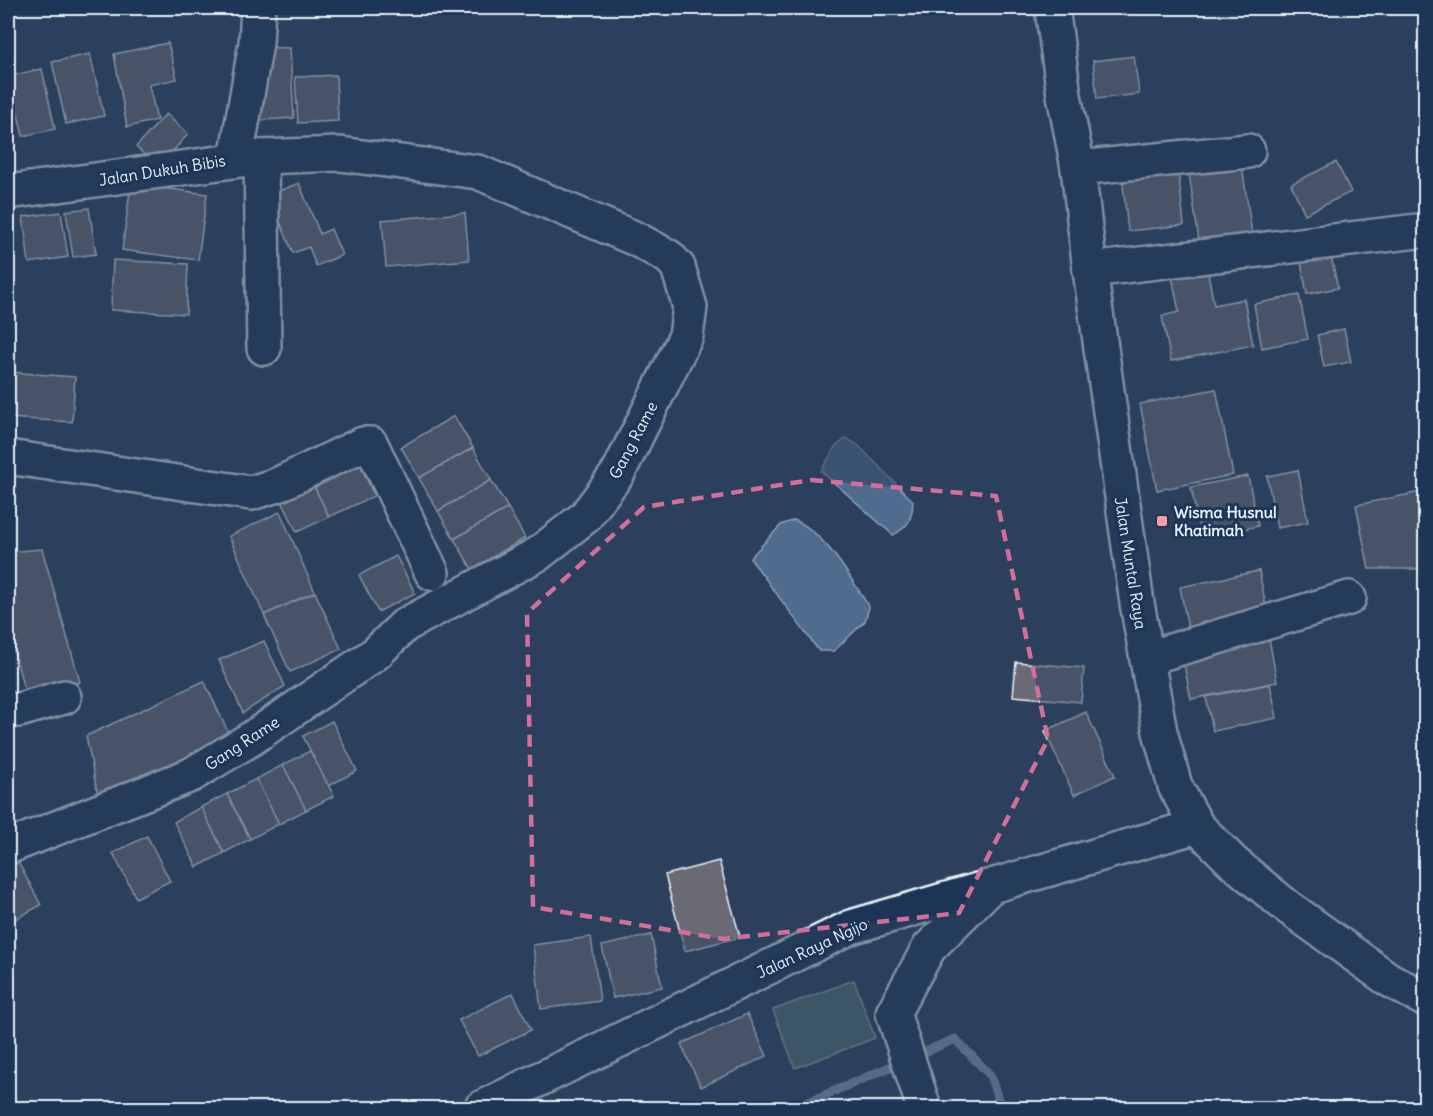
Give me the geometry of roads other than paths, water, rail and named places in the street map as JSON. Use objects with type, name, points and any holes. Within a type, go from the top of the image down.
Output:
[{"type":"street","name":"Jalan Dukuh Bibis","points":[[8,192],[249,158],[258,8]]},
{"type":"street","name":"Jalan Muntal Raya","points":[[1052,8],[1064,95],[1078,168],[1120,493],[1160,732],[1175,786],[1197,825],[1233,862],[1285,905],[1388,979],[1425,1000]]},
{"type":"street","points":[[1078,168],[1248,151]]},
{"type":"street","name":"Gang Rame","points":[[8,847],[191,775],[249,740],[375,654],[405,625],[538,554],[585,517],[618,473],[686,336],[690,307],[688,296],[678,267],[669,257],[636,239],[478,172],[340,154],[249,158]]},
{"type":"street","points":[[249,158],[264,348]]},
{"type":"street","points":[[1090,270],[1425,230]]},
{"type":"street","points":[[8,457],[250,493],[277,485],[363,444],[370,444],[432,573]]},
{"type":"street","points":[[1147,658],[1349,598]]},
{"type":"street","points":[[8,710],[19,710],[64,697]]},
{"type":"street","name":"Jalan Raya Ngijo","points":[[481,1108],[851,927],[1197,825]]},
{"type":"street","points":[[924,1108],[893,1013],[929,948],[992,884]]},
{"type":"water","points":[[847,438],[859,446],[913,501],[909,522],[893,535],[821,471],[835,447]]},
{"type":"water","points":[[794,520],[816,534],[826,545],[869,607],[865,621],[834,651],[819,651],[750,558],[781,525]]},
{"type":"waterway","points":[[795,1108],[955,1039],[990,1075],[1001,1108]]},
{"type":"place","name":"Wisma Husnul Khatimah","points":[[1162,521]]}]
